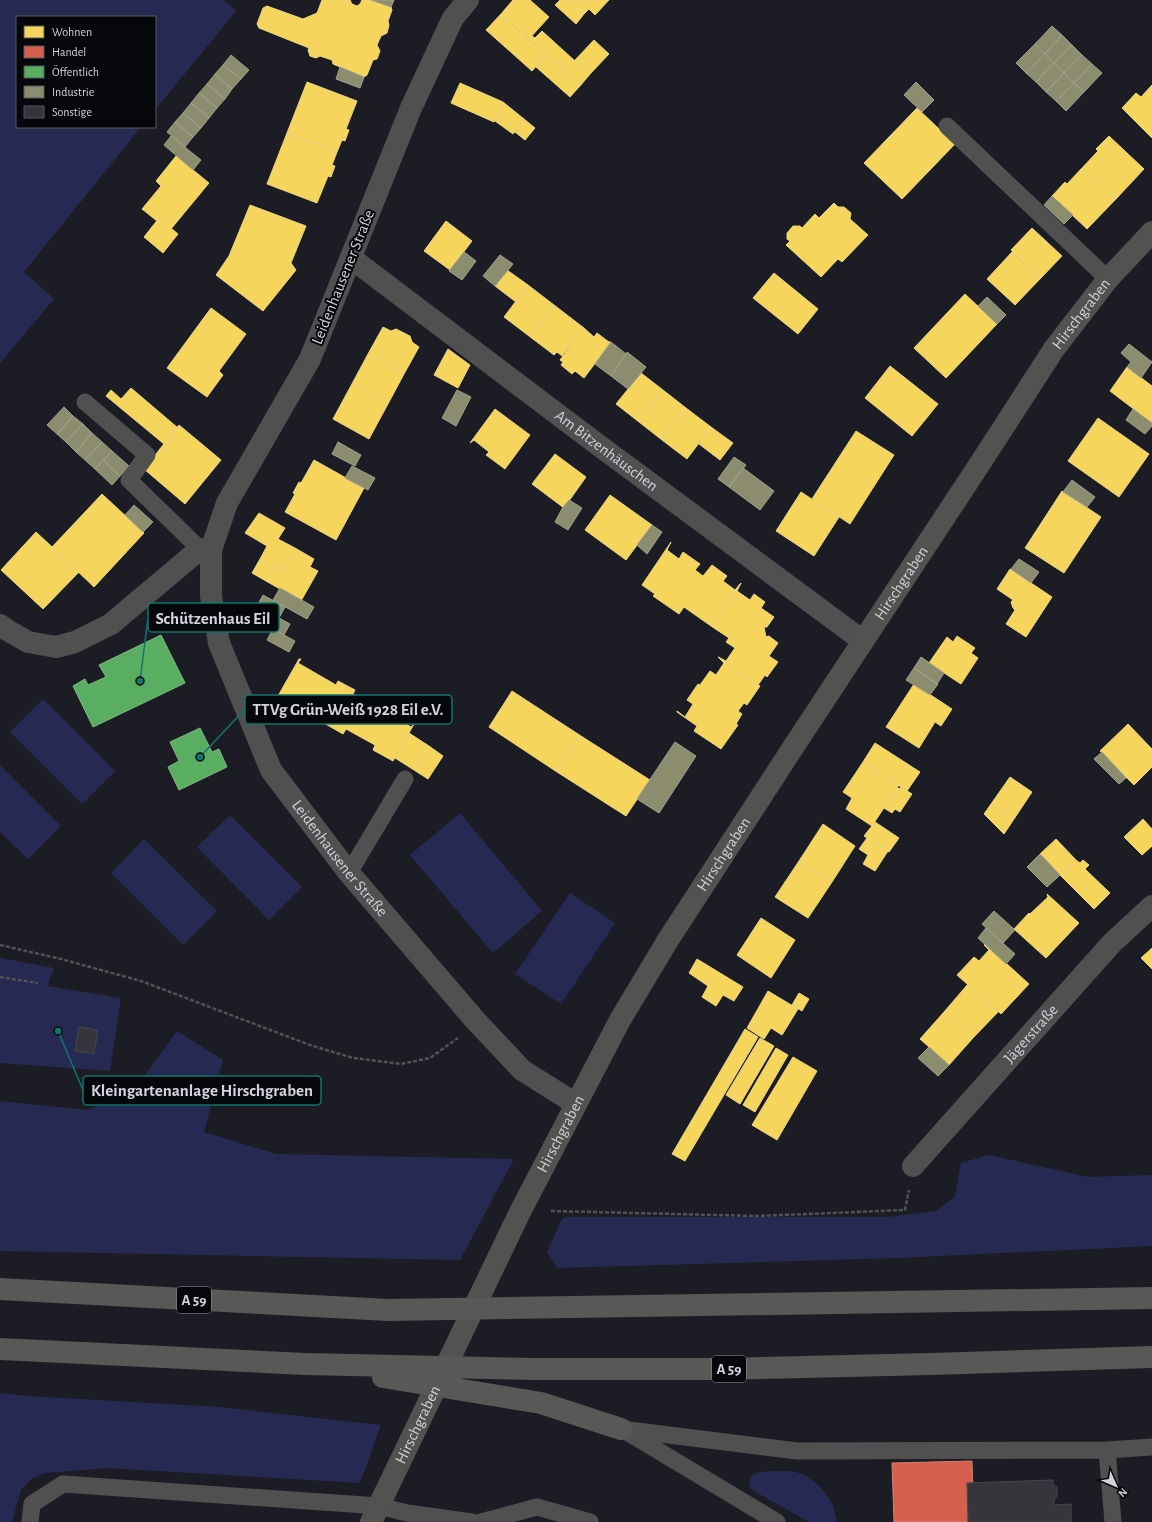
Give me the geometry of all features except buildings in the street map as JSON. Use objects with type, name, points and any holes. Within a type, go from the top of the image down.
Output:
[{"type":"highway","name":"A 59","points":[[0,1289],[388,1310],[1152,1298]]},
{"type":"highway","name":"A 59","points":[[1108,1298],[1152,1291]]},
{"type":"highway","name":"A 59","points":[[0,1350],[305,1364],[534,1369],[717,1369],[1152,1357]]},
{"type":"highway","name":"A 59","points":[[305,1364],[541,1403],[621,1429]]},
{"type":"street","name":"Leidenhausener Straße","points":[[468,0],[453,18],[411,108],[310,359],[227,503],[206,549],[211,596],[219,643],[270,770],[349,872],[475,1020],[522,1070],[576,1104]]},
{"type":"street","name":"Hirschgraben","points":[[375,1514],[520,1214],[576,1104],[620,1020],[668,940],[1054,349],[1108,279],[1152,232]]},
{"type":"street","name":"Am Bitzenhäuschen","points":[[351,258],[597,444],[863,641]]},
{"type":"street","points":[[0,624],[7,630],[28,642],[56,647],[75,642],[111,624],[206,549]]},
{"type":"street","name":"Jägerstraße","points":[[913,1166],[1112,943],[1152,906]]},
{"type":"lane","points":[[947,126],[1108,279]]},
{"type":"lane","points":[[85,402],[147,456],[128,480],[206,549]]},
{"type":"lane","points":[[349,872],[405,779]]},
{"type":"lane","points":[[621,1429],[797,1451],[1107,1450],[1152,1446]]},
{"type":"lane","points":[[621,1429],[777,1522]]},
{"type":"lane","points":[[1107,1450],[1113,1522]]},
{"type":"lane","points":[[30,1522],[32,1504],[63,1484],[375,1514],[407,1513],[472,1522]]},
{"type":"lane","points":[[481,1522],[537,1507],[590,1522]]},
{"type":"path","points":[[0,945],[61,959],[141,981],[310,1045],[354,1058],[401,1064],[430,1058],[455,1042],[475,1020]]},
{"type":"path","points":[[0,978],[38,983]]},
{"type":"path","points":[[520,1214],[757,1216],[905,1210],[913,1166]]},
{"type":"shaded area","points":[[0,0],[224,0],[236,11],[156,109],[156,16],[16,16],[16,128],[140,128],[24,272],[54,299],[0,363]]},
{"type":"shaded area","points":[[43,699],[115,771],[82,804],[10,732]]},
{"type":"shaded area","points":[[0,765],[61,826],[28,859],[0,832]]},
{"type":"shaded area","points":[[460,813],[542,911],[493,953],[410,855]]},
{"type":"shaded area","points":[[230,815],[302,887],[269,920],[197,847]]},
{"type":"shaded area","points":[[144,839],[217,911],[183,945],[111,873]]},
{"type":"shaded area","points":[[570,893],[615,923],[561,1004],[515,974]]},
{"type":"shaded area","points":[[0,958],[54,968],[47,986],[121,998],[110,1071],[0,1063]]},
{"type":"shaded area","points":[[177,1031],[223,1060],[204,1132],[276,1154],[514,1159],[460,1260],[0,1251],[0,1101],[88,1110],[134,1090]]},
{"type":"shaded area","points":[[989,1155],[1088,1177],[1152,1175],[1152,1246],[897,1258],[557,1268],[547,1252],[562,1219],[567,1217],[887,1217],[936,1211],[955,1196],[961,1163]]},
{"type":"shaded area","points":[[0,1393],[28,1396],[219,1407],[381,1425],[360,1483],[107,1468],[44,1473],[31,1479],[21,1490],[12,1522],[0,1522]]},
{"type":"shaded area","points":[[790,1471],[800,1473],[811,1479],[830,1499],[834,1508],[837,1522],[809,1522],[754,1491],[749,1483],[752,1476],[758,1472]]},
{"type":"place","name":"Schützenhaus Eil","points":[[140,681]]},
{"type":"place","name":"TTVg Grün-Weiß 1928 Eil e.V.","points":[[200,757]]},
{"type":"place","name":"Kleingartenanlage Hirschgraben","points":[[58,1031]]}]
